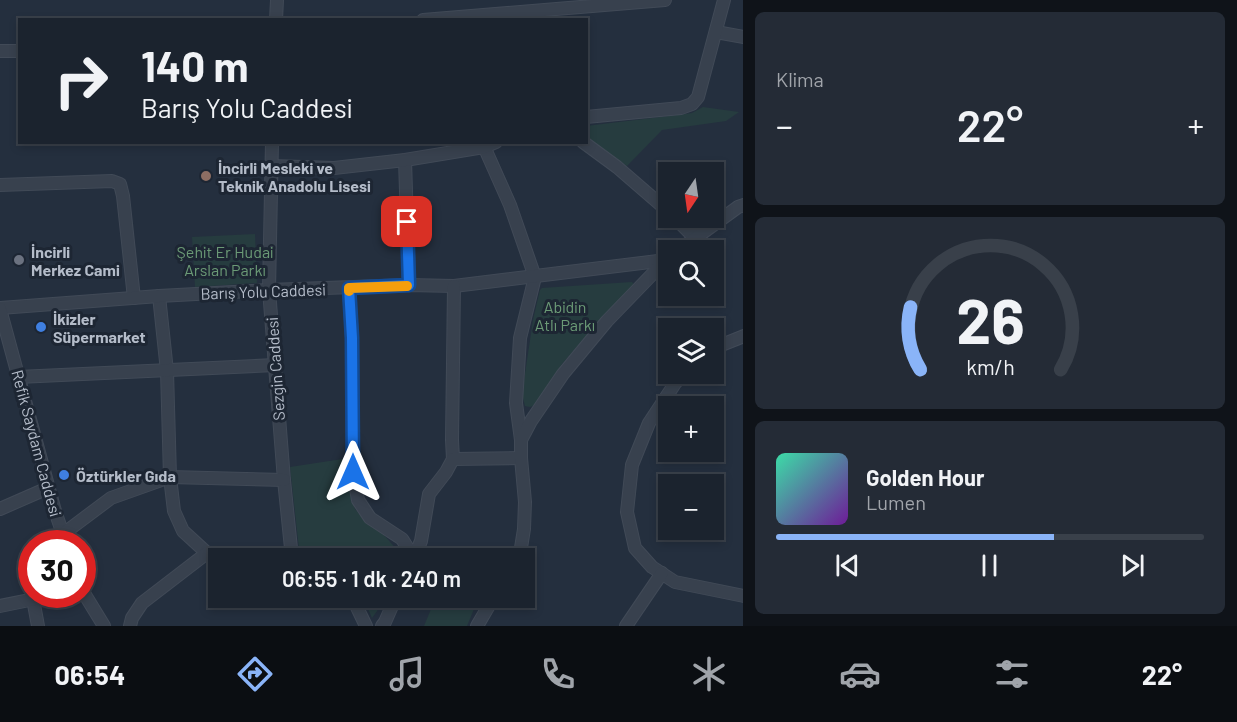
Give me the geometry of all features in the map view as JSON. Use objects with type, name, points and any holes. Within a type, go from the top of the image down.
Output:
[{"type":"street","points":[[276,18],[277,0]]},
{"type":"street","points":[[443,18],[531,5],[665,0]]},
{"type":"street","points":[[588,117],[681,108],[692,104],[698,97],[724,0]]},
{"type":"street","points":[[716,32],[743,37]]},
{"type":"street","points":[[0,51],[18,51]]},
{"type":"street","name":"Sezgin Caddesi","points":[[272,144],[269,290],[291,548]]},
{"type":"street","points":[[271,166],[334,168],[405,160],[487,144],[535,277],[520,338],[516,403],[525,502],[521,548]]},
{"type":"street","points":[[586,144],[658,202]]},
{"type":"street","points":[[405,160],[409,285]]},
{"type":"street","points":[[0,185],[118,182],[122,187],[134,298]]},
{"type":"street","points":[[685,228],[696,239],[743,205]]},
{"type":"street","name":"Barış Yolu Caddesi","points":[[0,308],[269,290],[409,285],[454,286],[658,260]]},
{"type":"street","points":[[520,440],[564,374],[607,321],[658,269]]},
{"type":"street","points":[[418,548],[429,494],[453,459],[454,286]]},
{"type":"street","points":[[349,288],[352,338],[353,472],[358,500],[370,518],[402,539],[408,548]]},
{"type":"street","points":[[130,626],[132,618],[142,603],[207,553],[183,531],[174,511],[170,477],[167,371],[159,296]]},
{"type":"street","name":"Refik Saydam Caddesi","points":[[0,308],[61,530]]},
{"type":"street","points":[[724,344],[743,336]]},
{"type":"street","points":[[18,377],[275,365]]},
{"type":"street","points":[[675,384],[649,423],[632,465],[627,512],[635,548],[652,567],[675,582],[743,596]]},
{"type":"street","points":[[453,459],[521,458]]},
{"type":"street","points":[[73,530],[111,498],[170,477],[284,480]]},
{"type":"street","points":[[1,507],[48,488]]},
{"type":"street","points":[[626,626],[663,573]]},
{"type":"street","points":[[0,606],[18,602]]},
{"type":"street","points":[[35,608],[38,626]]},
{"type":"street","points":[[93,608],[104,626]]},
{"type":"street","points":[[357,608],[366,626]]},
{"type":"street","points":[[382,626],[391,608]]},
{"type":"street","points":[[477,626],[488,608]]},
{"type":"green space","points":[[703,107],[739,112],[726,121],[662,130],[627,166],[588,141],[588,126],[692,113]]},
{"type":"green space","name":"Şehit Er Hudai Arslan Parkı","points":[[255,234],[257,283],[195,287],[192,237]]},
{"type":"green space","name":"Abidin Atlı Parkı","points":[[632,282],[635,286],[601,319],[562,364],[535,405],[525,406],[522,394],[540,290],[542,288]]},
{"type":"green space","points":[[349,458],[348,487],[355,509],[395,548],[299,548],[290,467]]},
{"type":"green space","points":[[368,608],[379,608],[372,618]]},
{"type":"green space","points":[[431,608],[474,608],[467,626],[424,626]]},
{"type":"slow traffic","points":[[349,291],[349,288],[407,286]]},
{"type":"place","name":"İncirli Mesleki ve Teknik Anadolu Lisesi","points":[[206,176]]},
{"type":"place","name":"İncirli Merkez Cami","points":[[19,260]]},
{"type":"place","name":"İkizler Süpermarket","points":[[41,327]]},
{"type":"place","name":"Öztürkler Gıda","points":[[64,475]]},
{"type":"route","points":[[353,472],[352,338],[349,288],[409,285],[407,222]]}]
